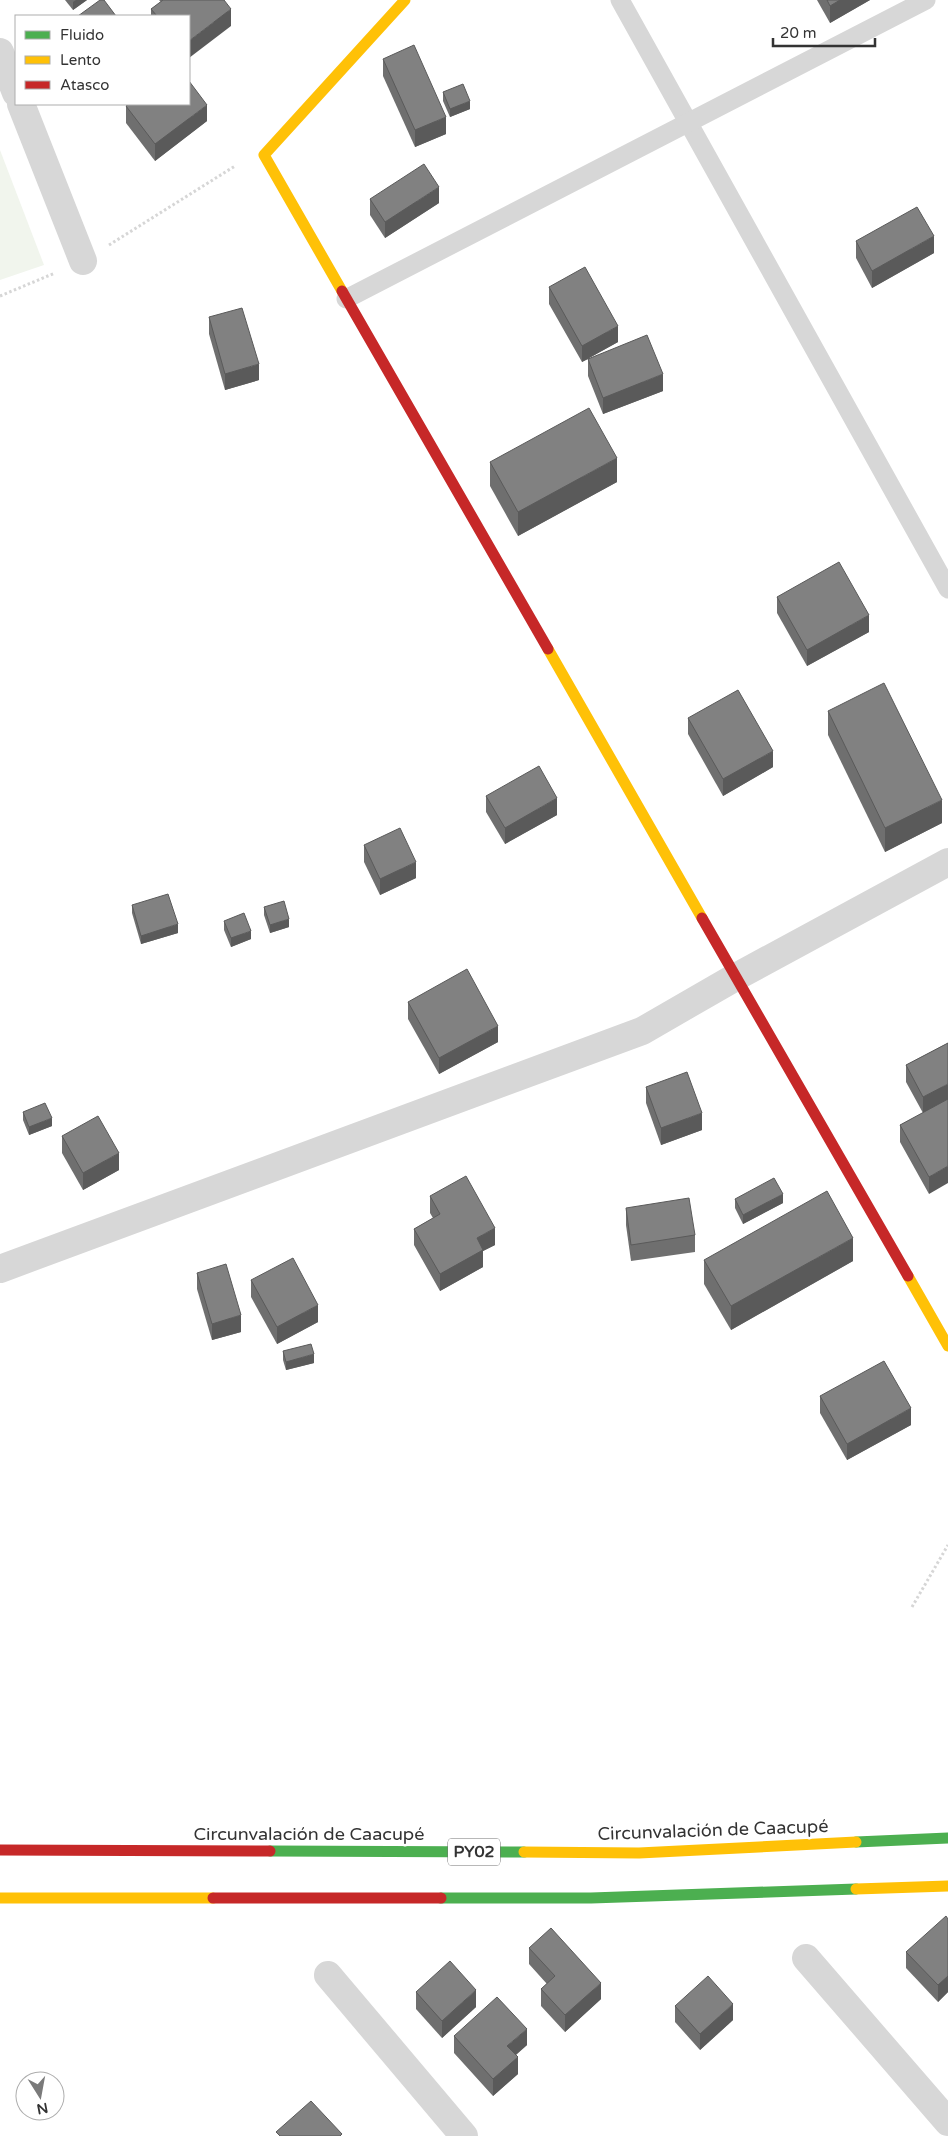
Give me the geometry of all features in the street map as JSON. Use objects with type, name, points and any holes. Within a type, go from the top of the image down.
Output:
[{"type":"main road","points":[[405,0],[264,155],[734,978],[948,1346]]},
{"type":"main road","name":"Circunvalación de Caacupé","points":[[0,1850],[639,1853],[948,1838]]},
{"type":"main road","points":[[0,1898],[591,1898],[948,1886]]},
{"type":"street","points":[[0,52],[15,90]]},
{"type":"street","points":[[20,105],[83,261]]},
{"type":"street","points":[[0,1269],[642,1032],[734,978],[948,862]]},
{"type":"street","points":[[806,1958],[948,2122]]},
{"type":"street","points":[[328,1975],[464,2136]]},
{"type":"lane","points":[[620,0],[948,589]]},
{"type":"lane","points":[[346,299],[926,0]]},
{"type":"path","points":[[0,296],[83,261],[238,163]]},
{"type":"path","points":[[912,1607],[948,1545]]},
{"type":"shaded area","points":[[0,150],[44,265],[0,280]]},
{"type":"building","points":[[100,0],[104,0],[115,15],[79,15]]},
{"type":"building","points":[[163,0],[224,0],[231,9],[190,40],[190,15],[156,15],[151,9]]},
{"type":"building","points":[[827,0],[840,0],[830,6]]},
{"type":"building","points":[[414,45],[446,117],[415,130],[383,59]]},
{"type":"building","points":[[190,82],[207,105],[155,144],[126,106],[190,105]]},
{"type":"building","points":[[463,84],[470,101],[450,109],[443,92]]},
{"type":"building","points":[[424,164],[439,187],[385,222],[370,199]]},
{"type":"building","points":[[917,207],[934,236],[872,271],[856,241]]},
{"type":"building","points":[[585,267],[618,326],[582,346],[549,287]]},
{"type":"building","points":[[242,308],[259,364],[225,374],[209,317]]},
{"type":"building","points":[[647,335],[663,374],[603,398],[588,359]]},
{"type":"building","points":[[589,408],[617,458],[518,512],[490,462]]},
{"type":"building","points":[[839,562],[869,615],[807,650],[777,597]]},
{"type":"building","points":[[884,683],[942,800],[885,828],[828,711]]},
{"type":"building","points":[[738,690],[773,751],[723,779],[688,718]]},
{"type":"building","points":[[539,766],[557,798],[505,828],[486,796]]},
{"type":"building","points":[[400,828],[416,862],[380,879],[364,845]]},
{"type":"building","points":[[168,894],[178,924],[141,936],[132,905]]},
{"type":"building","points":[[284,901],[289,919],[270,925],[264,907]]},
{"type":"building","points":[[244,913],[251,931],[231,938],[224,921]]},
{"type":"building","points":[[467,969],[498,1026],[439,1058],[408,1002]]},
{"type":"building","points":[[948,1043],[948,1084],[923,1097],[906,1065]]},
{"type":"building","points":[[687,1072],[702,1113],[661,1128],[646,1087]]},
{"type":"building","points":[[948,1099],[948,1166],[929,1177],[900,1125]]},
{"type":"building","points":[[45,1103],[52,1118],[29,1127],[23,1112]]},
{"type":"building","points":[[98,1116],[119,1153],[83,1173],[62,1136]]},
{"type":"building","points":[[466,1176],[495,1228],[477,1238],[483,1250],[440,1274],[414,1229],[440,1214],[430,1196]]},
{"type":"building","points":[[774,1178],[783,1194],[743,1215],[735,1199]]},
{"type":"building","points":[[827,1191],[853,1238],[731,1306],[704,1260]]},
{"type":"building","points":[[689,1198],[695,1235],[631,1245],[626,1208]]},
{"type":"building","points":[[293,1258],[318,1305],[277,1327],[251,1280]]},
{"type":"building","points":[[226,1264],[241,1315],[212,1324],[197,1273]]},
{"type":"building","points":[[311,1344],[314,1354],[286,1362],[283,1351]]},
{"type":"building","points":[[884,1361],[911,1408],[847,1444],[820,1396]]},
{"type":"building","points":[[946,1916],[948,1919],[948,1976],[938,1985],[906,1952]]},
{"type":"building","points":[[551,1928],[601,1983],[565,2015],[541,1989],[555,1976],[529,1948]]},
{"type":"building","points":[[450,1961],[476,1990],[442,2021],[416,1992]]},
{"type":"building","points":[[708,1976],[733,2004],[700,2034],[675,2006]]},
{"type":"building","points":[[497,1997],[527,2029],[507,2046],[518,2057],[493,2079],[454,2036]]},
{"type":"building","points":[[311,2101],[342,2134],[340,2136],[280,2136],[276,2132]]},
{"type":"traffic: fast","points":[[856,1842],[948,1838]]},
{"type":"traffic: fast","points":[[270,1851],[524,1852]]},
{"type":"traffic: fast","points":[[441,1898],[591,1898],[856,1889]]},
{"type":"traffic: slow","points":[[342,291],[264,155],[405,0]]},
{"type":"traffic: slow","points":[[548,649],[702,918]]},
{"type":"traffic: slow","points":[[908,1276],[948,1346]]},
{"type":"traffic: slow","points":[[524,1852],[639,1853],[856,1842]]},
{"type":"traffic: slow","points":[[856,1889],[948,1886]]},
{"type":"traffic: slow","points":[[0,1898],[213,1898]]},
{"type":"traffic: jam","points":[[342,291],[548,649]]},
{"type":"traffic: jam","points":[[702,918],[908,1276]]},
{"type":"traffic: jam","points":[[0,1850],[270,1851]]},
{"type":"traffic: jam","points":[[213,1898],[441,1898]]}]
